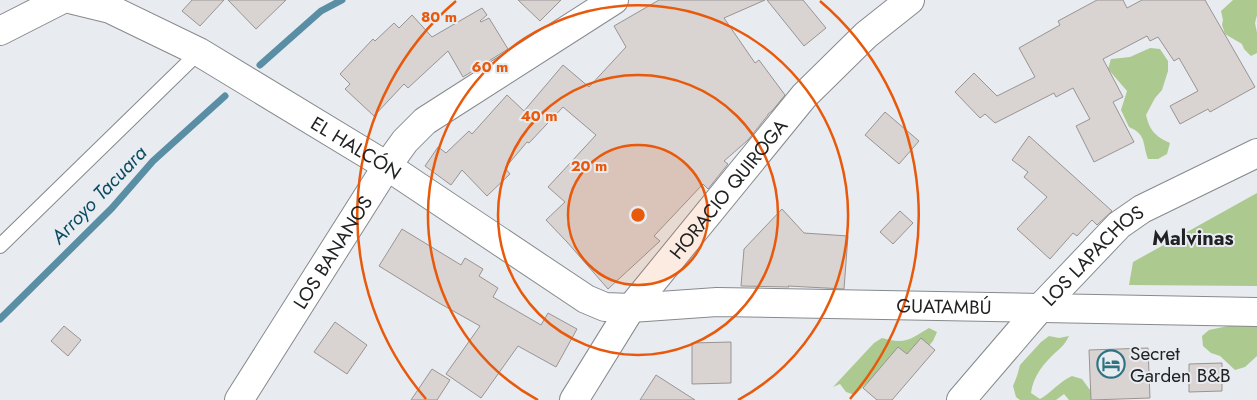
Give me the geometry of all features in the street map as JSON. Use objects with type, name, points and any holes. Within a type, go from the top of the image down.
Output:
[{"type":"street","points":[[0,32],[61,0]]},
{"type":"street","name":"EL HALCÓN","points":[[73,0],[110,9],[199,52],[387,166],[586,299],[605,307],[632,308]]},
{"type":"street","name":"LOS BANANOS","points":[[239,400],[387,166],[405,141],[426,121],[614,0]]},
{"type":"street","name":"HORACIO QUIROGA","points":[[574,400],[632,308],[804,96],[866,35],[910,0]]},
{"type":"street","name":"LOS LAPACHOS","points":[[961,400],[1040,308],[1119,225],[1142,209],[1257,152]]},
{"type":"street","name":"GUATAMBÚ","points":[[632,308],[717,302],[1257,312]]},
{"type":"lane","points":[[0,246],[199,52]]},
{"type":"green space","points":[[1233,0],[1257,0],[1255,23],[1257,53],[1251,56],[1242,44],[1225,34],[1222,25],[1221,11]]},
{"type":"green space","points":[[1150,48],[1160,49],[1168,61],[1168,71],[1162,90],[1155,98],[1146,115],[1149,125],[1154,132],[1160,138],[1170,143],[1167,154],[1158,159],[1148,159],[1141,136],[1129,127],[1121,110],[1127,91],[1108,69],[1111,59],[1130,57]]},
{"type":"green space","points":[[1257,193],[1257,286],[1129,285],[1133,262]]},
{"type":"green space","points":[[1257,314],[1257,356],[1245,367],[1235,370],[1220,356],[1211,353],[1203,346],[1202,336],[1209,330],[1228,326]]},
{"type":"green space","points":[[929,328],[937,332],[927,348],[877,373],[855,395],[846,392],[840,384],[833,387],[874,343],[882,338],[897,341],[907,340]]},
{"type":"green space","points":[[1049,336],[1059,338],[1069,336],[1040,370],[1034,381],[1031,393],[1040,399],[1072,376],[1082,379],[1099,400],[1069,400],[1064,394],[1056,400],[1020,400],[1016,397],[1013,386],[1020,365]]},
{"type":"building","points":[[192,0],[224,0],[200,26],[182,11]]},
{"type":"building","points":[[228,0],[286,0],[256,29]]},
{"type":"building","points":[[518,0],[561,0],[540,21]]},
{"type":"building","points":[[659,0],[765,0],[724,18],[755,63],[759,60],[785,95],[748,140],[724,161],[728,164],[708,189],[703,184],[654,236],[660,241],[608,289],[546,220],[565,202],[548,187],[596,135],[563,107],[529,143],[527,142],[505,168],[510,174],[487,196],[462,170],[451,185],[425,166],[438,147],[446,153],[469,131],[472,134],[507,95],[524,111],[563,65],[589,87],[626,47],[614,26]]},
{"type":"building","points":[[767,0],[803,0],[826,28],[804,46]]},
{"type":"building","points":[[1097,0],[1123,0],[1127,8],[1142,0],[1205,0],[1255,87],[1210,112],[1208,109],[1180,124],[1170,106],[1198,91],[1179,58],[1174,61],[1158,37],[1150,41],[1147,36],[1103,59],[1123,97],[1113,102],[1134,142],[1094,162],[1076,126],[1090,119],[1073,88],[1056,97],[1054,93],[995,123],[985,114],[980,118],[955,92],[974,73],[997,96],[1035,77],[1019,48],[1060,25],[1058,21]]},
{"type":"building","points":[[482,8],[487,15],[480,21],[489,18],[508,49],[463,77],[448,51],[408,88],[404,84],[374,116],[345,89],[350,84],[340,74],[373,39],[375,41],[394,23],[399,28],[412,15],[432,37]]},
{"type":"building","points":[[885,112],[919,141],[899,164],[865,135]]},
{"type":"building","points":[[1029,136],[1112,211],[1097,225],[1092,220],[1077,236],[1073,233],[1050,259],[1017,229],[1047,197],[1024,177],[1028,172],[1012,160]]},
{"type":"building","points":[[782,209],[804,233],[848,236],[844,289],[741,286],[744,249]]},
{"type":"building","points":[[900,211],[913,223],[893,244],[880,232]]},
{"type":"building","points":[[402,229],[461,265],[465,258],[483,269],[479,276],[498,288],[493,297],[541,325],[548,313],[577,329],[556,367],[518,346],[481,398],[446,374],[480,326],[379,266]]},
{"type":"building","points":[[335,322],[367,345],[347,374],[314,352]]},
{"type":"building","points":[[64,326],[81,340],[68,356],[51,341]]},
{"type":"building","points":[[921,338],[935,350],[892,400],[877,400],[863,388],[898,347],[907,354]]},
{"type":"building","points":[[731,342],[731,383],[692,384],[692,343]]},
{"type":"building","points":[[1148,348],[1150,398],[1091,400],[1089,350]]},
{"type":"building","points":[[1222,363],[1222,391],[1189,392],[1189,364]]},
{"type":"building","points":[[432,369],[450,380],[437,400],[411,400]]},
{"type":"building","points":[[656,375],[695,400],[640,400]]},
{"type":"waterway","name":"Arroyo Tacuara","points":[[260,65],[321,11],[342,0]]},
{"type":"waterway","name":"Arroyo Tacuara","points":[[0,319],[112,208],[153,161],[225,96]]},
{"type":"place","name":"Secret Garden B&B","points":[[1111,364]]},
{"type":"district","name":"Malvinas","points":[[1193,238]]}]
